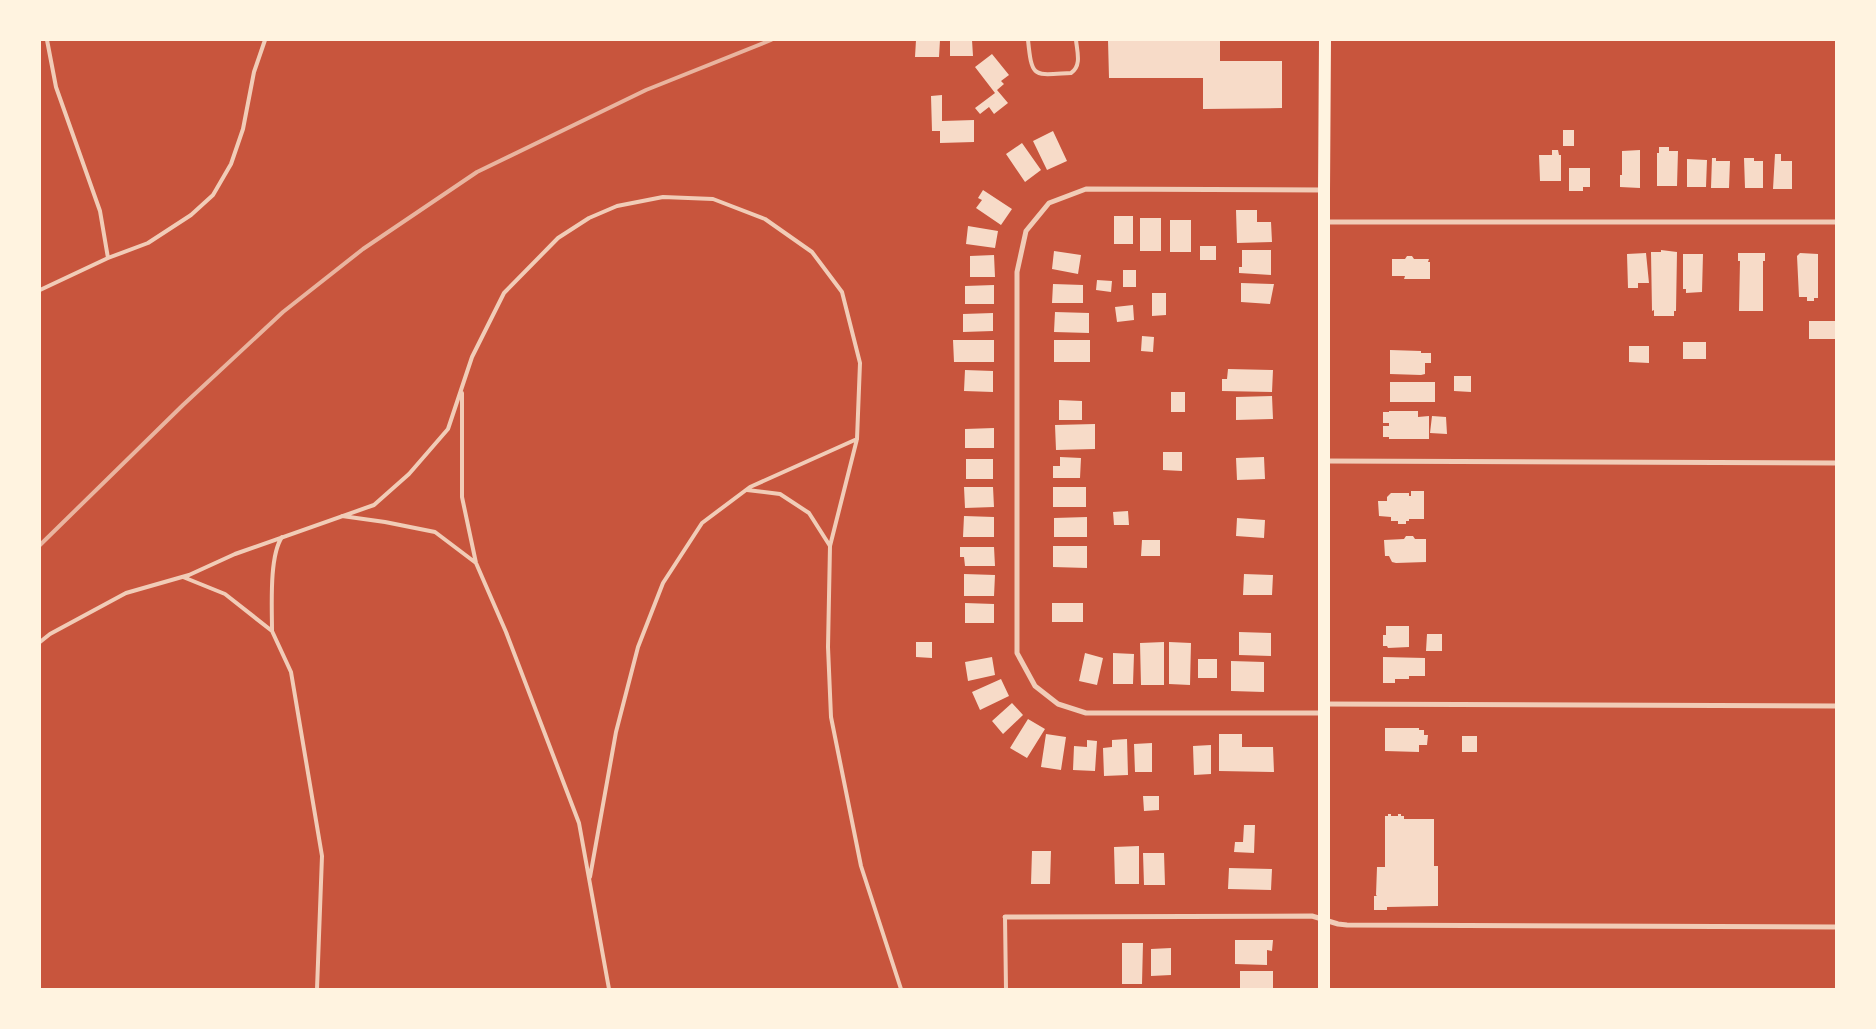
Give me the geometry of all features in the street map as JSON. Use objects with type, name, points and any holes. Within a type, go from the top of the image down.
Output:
[{"type":"main road","points":[[1324,989],[1325,40]]},
{"type":"street","points":[[1324,190],[1086,189],[1049,203],[1026,231],[1017,272],[1017,654],[1035,686],[1058,704],[1086,713],[1324,708],[1836,706]]},
{"type":"street","points":[[1324,222],[1836,222]]},
{"type":"street","points":[[1324,461],[1836,463]]},
{"type":"street","points":[[1005,917],[1312,916],[1347,925],[1836,927]]},
{"type":"lane","points":[[47,40],[56,87],[100,211],[108,258]]},
{"type":"lane","points":[[40,290],[108,258],[148,243],[191,215],[213,195],[231,164],[244,129],[254,72],[265,40]]},
{"type":"lane","points":[[1028,40],[1031,65],[1035,71],[1042,74],[1071,73],[1074,71],[1078,63],[1076,40]]},
{"type":"lane","points":[[40,642],[50,634],[126,594],[182,577],[236,554],[374,504],[409,474],[448,429],[472,357],[504,293],[558,238],[590,218],[618,206],[663,197],[713,199],[765,220],[812,252],[842,292],[860,363],[857,440],[830,546],[828,647],[831,717],[861,866],[901,989]]},
{"type":"lane","points":[[462,389],[462,497],[476,563],[506,632],[579,823],[609,989]]},
{"type":"lane","points":[[589,880],[616,732],[638,647],[663,583],[702,523],[747,490],[857,440]]},
{"type":"lane","points":[[747,490],[780,494],[809,513],[830,546]]},
{"type":"lane","points":[[341,516],[435,532],[476,563]]},
{"type":"lane","points":[[282,538],[277,544],[272,588],[272,631],[291,672],[322,856],[317,989]]},
{"type":"lane","points":[[182,577],[224,594],[272,631]]},
{"type":"lane","points":[[1005,917],[1006,989]]},
{"type":"building","points":[[916,40],[940,40],[939,57],[915,57]]},
{"type":"building","points":[[950,40],[972,40],[973,56],[950,56]]},
{"type":"building","points":[[1108,40],[1220,40],[1220,61],[1282,61],[1282,108],[1203,109],[1203,78],[1109,78]]},
{"type":"building","points":[[992,54],[1009,75],[1001,81],[1004,84],[997,90],[1008,103],[994,114],[989,107],[980,114],[975,108],[995,93],[975,67]]},
{"type":"building","points":[[942,95],[942,121],[974,120],[974,142],[940,143],[940,131],[932,131],[931,96]]},
{"type":"building","points":[[1563,130],[1574,130],[1574,146],[1563,146]]},
{"type":"building","points":[[1053,131],[1067,161],[1047,170],[1033,141]]},
{"type":"building","points":[[1022,143],[1041,170],[1025,182],[1006,154]]},
{"type":"building","points":[[1659,147],[1669,147],[1669,151],[1678,151],[1677,186],[1657,186],[1657,153],[1659,153]]},
{"type":"building","points":[[1552,150],[1558,150],[1559,155],[1561,155],[1561,181],[1540,181],[1539,155],[1552,155]]},
{"type":"building","points":[[1640,150],[1640,188],[1620,187],[1622,151]]},
{"type":"building","points":[[1775,154],[1781,154],[1781,161],[1792,161],[1792,189],[1773,189]]},
{"type":"building","points":[[1712,158],[1716,158],[1716,161],[1730,161],[1729,188],[1711,188]]},
{"type":"building","points":[[1744,158],[1754,158],[1754,161],[1763,161],[1763,188],[1745,188]]},
{"type":"building","points":[[1687,159],[1707,160],[1706,187],[1687,187]]},
{"type":"building","points":[[1569,168],[1590,168],[1590,187],[1583,187],[1583,191],[1569,191]]},
{"type":"building","points":[[983,190],[1012,209],[1001,225],[976,208],[982,200],[978,198]]},
{"type":"building","points":[[1236,210],[1257,210],[1257,222],[1271,222],[1272,242],[1237,243]]},
{"type":"building","points":[[1114,216],[1133,216],[1133,244],[1114,244]]},
{"type":"building","points":[[1140,218],[1161,218],[1161,251],[1140,251]]},
{"type":"building","points":[[1170,220],[1191,220],[1191,252],[1170,252]]},
{"type":"building","points":[[968,226],[998,231],[995,248],[966,244]]},
{"type":"building","points":[[1200,246],[1216,246],[1216,260],[1200,260]]},
{"type":"building","points":[[1242,250],[1271,250],[1271,275],[1239,273],[1239,267],[1242,267]]},
{"type":"building","points":[[1661,250],[1677,252],[1676,311],[1674,311],[1674,316],[1654,316],[1654,310],[1652,311],[1651,252],[1661,252]]},
{"type":"building","points":[[1054,251],[1081,255],[1078,274],[1052,269]]},
{"type":"building","points":[[1646,253],[1649,283],[1638,283],[1638,288],[1628,288],[1627,254]]},
{"type":"building","points":[[1738,253],[1765,253],[1765,261],[1763,261],[1763,311],[1739,311],[1740,261],[1738,261]]},
{"type":"building","points":[[1800,253],[1818,254],[1818,298],[1814,298],[1814,301],[1807,301],[1807,297],[1799,297],[1797,256]]},
{"type":"building","points":[[1683,254],[1703,254],[1702,292],[1686,293],[1686,289],[1683,289]]},
{"type":"building","points":[[994,255],[995,277],[970,277],[970,256]]},
{"type":"building","points":[[1407,256],[1412,256],[1414,259],[1429,259],[1430,279],[1404,279],[1405,276],[1392,276],[1392,259],[1405,259]]},
{"type":"building","points":[[1123,270],[1136,270],[1136,287],[1123,287]]},
{"type":"building","points":[[1097,280],[1112,281],[1111,292],[1096,290]]},
{"type":"building","points":[[1241,283],[1274,284],[1270,304],[1241,302]]},
{"type":"building","points":[[1053,284],[1083,285],[1083,303],[1052,303]]},
{"type":"building","points":[[994,285],[994,304],[965,304],[965,286]]},
{"type":"building","points":[[1152,293],[1166,293],[1166,315],[1152,316]]},
{"type":"building","points":[[1133,305],[1134,320],[1117,322],[1115,307]]},
{"type":"building","points":[[1055,312],[1089,313],[1089,333],[1054,332]]},
{"type":"building","points":[[993,313],[993,331],[963,332],[963,314]]},
{"type":"building","points":[[1809,321],[1836,321],[1836,339],[1809,339]]},
{"type":"building","points":[[1142,336],[1154,337],[1153,352],[1141,351]]},
{"type":"building","points":[[953,340],[994,340],[994,362],[954,362]]},
{"type":"building","points":[[1054,340],[1090,340],[1090,362],[1054,362]]},
{"type":"building","points":[[1683,342],[1706,342],[1706,359],[1683,359]]},
{"type":"building","points":[[1629,346],[1649,346],[1649,363],[1629,362]]},
{"type":"building","points":[[1390,350],[1431,353],[1431,363],[1425,363],[1425,374],[1390,374]]},
{"type":"building","points":[[1228,369],[1273,370],[1272,392],[1222,391],[1222,379],[1227,379]]},
{"type":"building","points":[[965,370],[993,371],[993,392],[964,391]]},
{"type":"building","points":[[1454,376],[1471,376],[1471,392],[1454,391]]},
{"type":"building","points":[[1390,382],[1435,382],[1435,402],[1390,402]]},
{"type":"building","points":[[1171,392],[1185,392],[1185,412],[1171,412]]},
{"type":"building","points":[[1272,396],[1273,419],[1236,420],[1236,397]]},
{"type":"building","points":[[1059,400],[1082,401],[1082,420],[1059,420]]},
{"type":"building","points":[[1418,411],[1418,417],[1429,416],[1429,439],[1389,439],[1389,437],[1383,437],[1383,426],[1389,426],[1389,423],[1383,423],[1383,412]]},
{"type":"building","points":[[1432,416],[1446,417],[1447,434],[1430,433]]},
{"type":"building","points":[[1095,424],[1095,449],[1056,450],[1055,425]]},
{"type":"building","points":[[994,428],[994,448],[965,448],[965,429]]},
{"type":"building","points":[[1163,452],[1182,452],[1182,471],[1163,470]]},
{"type":"building","points":[[1060,457],[1081,458],[1080,478],[1053,478],[1053,466],[1060,466]]},
{"type":"building","points":[[1264,457],[1265,479],[1237,480],[1236,458]]},
{"type":"building","points":[[966,459],[993,459],[993,479],[966,479]]},
{"type":"building","points":[[964,487],[993,487],[994,507],[965,508]]},
{"type":"building","points":[[1053,487],[1086,487],[1086,507],[1053,507]]},
{"type":"building","points":[[1411,491],[1424,491],[1424,519],[1409,519],[1409,521],[1406,521],[1406,524],[1398,524],[1398,521],[1391,521],[1391,517],[1379,516],[1378,501],[1387,501],[1387,497],[1391,493],[1409,493],[1409,496],[1411,496]]},
{"type":"building","points":[[1128,511],[1129,525],[1114,525],[1113,512]]},
{"type":"building","points":[[964,516],[994,517],[994,537],[963,537]]},
{"type":"building","points":[[1087,517],[1087,537],[1054,537],[1054,518]]},
{"type":"building","points":[[1237,518],[1265,520],[1264,538],[1236,536]]},
{"type":"building","points":[[1406,536],[1413,536],[1415,539],[1426,539],[1426,562],[1396,563],[1392,562],[1389,556],[1385,556],[1384,540],[1404,539]]},
{"type":"building","points":[[1142,540],[1160,540],[1160,556],[1141,556]]},
{"type":"building","points":[[1053,546],[1087,546],[1087,568],[1053,567]]},
{"type":"building","points":[[960,547],[994,547],[995,566],[965,566],[964,557],[960,557]]},
{"type":"building","points":[[964,574],[995,575],[994,596],[964,596]]},
{"type":"building","points":[[1244,574],[1273,575],[1272,595],[1243,595]]},
{"type":"building","points":[[965,603],[994,604],[994,623],[965,623]]},
{"type":"building","points":[[1052,603],[1083,603],[1083,622],[1052,622]]},
{"type":"building","points":[[1386,626],[1409,626],[1409,647],[1388,648],[1383,646],[1383,635],[1386,635]]},
{"type":"building","points":[[1239,632],[1271,633],[1271,656],[1239,655]]},
{"type":"building","points":[[1427,634],[1442,634],[1442,651],[1426,651]]},
{"type":"building","points":[[916,642],[932,642],[932,658],[916,657]]},
{"type":"building","points":[[1164,642],[1164,685],[1141,685],[1140,643]]},
{"type":"building","points":[[1169,642],[1191,643],[1190,685],[1169,684]]},
{"type":"building","points":[[1085,653],[1103,658],[1097,685],[1079,681]]},
{"type":"building","points":[[1113,653],[1134,654],[1133,684],[1113,684]]},
{"type":"building","points":[[992,657],[995,675],[968,681],[965,662]]},
{"type":"building","points":[[1383,657],[1425,658],[1425,676],[1409,676],[1409,679],[1395,679],[1395,683],[1383,683]]},
{"type":"building","points":[[1198,659],[1217,659],[1217,678],[1198,678]]},
{"type":"building","points":[[1231,661],[1264,662],[1264,692],[1231,691]]},
{"type":"building","points":[[1001,679],[1009,696],[980,710],[972,692]]},
{"type":"building","points":[[1012,703],[1023,715],[1003,734],[992,721]]},
{"type":"building","points":[[1028,719],[1045,729],[1027,758],[1010,748]]},
{"type":"building","points":[[1385,728],[1419,728],[1419,730],[1424,730],[1424,735],[1428,735],[1427,745],[1419,745],[1419,752],[1385,751]]},
{"type":"building","points":[[1046,734],[1066,737],[1061,770],[1041,767]]},
{"type":"building","points":[[1219,734],[1242,734],[1242,747],[1273,747],[1274,772],[1219,771]]},
{"type":"building","points":[[1462,736],[1477,736],[1477,752],[1462,752]]},
{"type":"building","points":[[1127,739],[1128,775],[1104,776],[1103,748],[1112,747],[1112,740]]},
{"type":"building","points":[[1087,740],[1097,741],[1095,771],[1073,770],[1074,746],[1087,747]]},
{"type":"building","points":[[1152,743],[1152,772],[1135,772],[1134,744]]},
{"type":"building","points":[[1211,745],[1211,774],[1194,775],[1193,746]]},
{"type":"building","points":[[1143,796],[1159,796],[1159,810],[1144,811]]},
{"type":"building","points":[[1388,814],[1398,816],[1398,814],[1401,814],[1401,816],[1404,816],[1404,819],[1434,819],[1434,866],[1438,866],[1438,906],[1387,907],[1387,910],[1374,910],[1374,896],[1377,896],[1377,867],[1385,867],[1385,816],[1388,816]]},
{"type":"building","points":[[1244,825],[1255,825],[1254,853],[1234,852],[1235,842],[1243,842]]},
{"type":"building","points":[[1139,846],[1139,884],[1115,884],[1114,847]]},
{"type":"building","points":[[1032,851],[1051,851],[1050,884],[1031,884]]},
{"type":"building","points":[[1143,853],[1164,853],[1165,885],[1144,885]]},
{"type":"building","points":[[1229,868],[1272,869],[1271,890],[1228,889]]},
{"type":"building","points":[[1235,940],[1273,940],[1272,951],[1267,950],[1267,965],[1235,964]]},
{"type":"building","points":[[1122,943],[1143,943],[1142,984],[1122,984]]},
{"type":"building","points":[[1171,948],[1171,975],[1151,976],[1151,949]]},
{"type":"building","points":[[1240,971],[1273,971],[1273,989],[1240,989]]},
{"type":"railway","points":[[40,545],[183,405],[283,312],[363,249],[477,172],[646,90],[771,40]]}]
